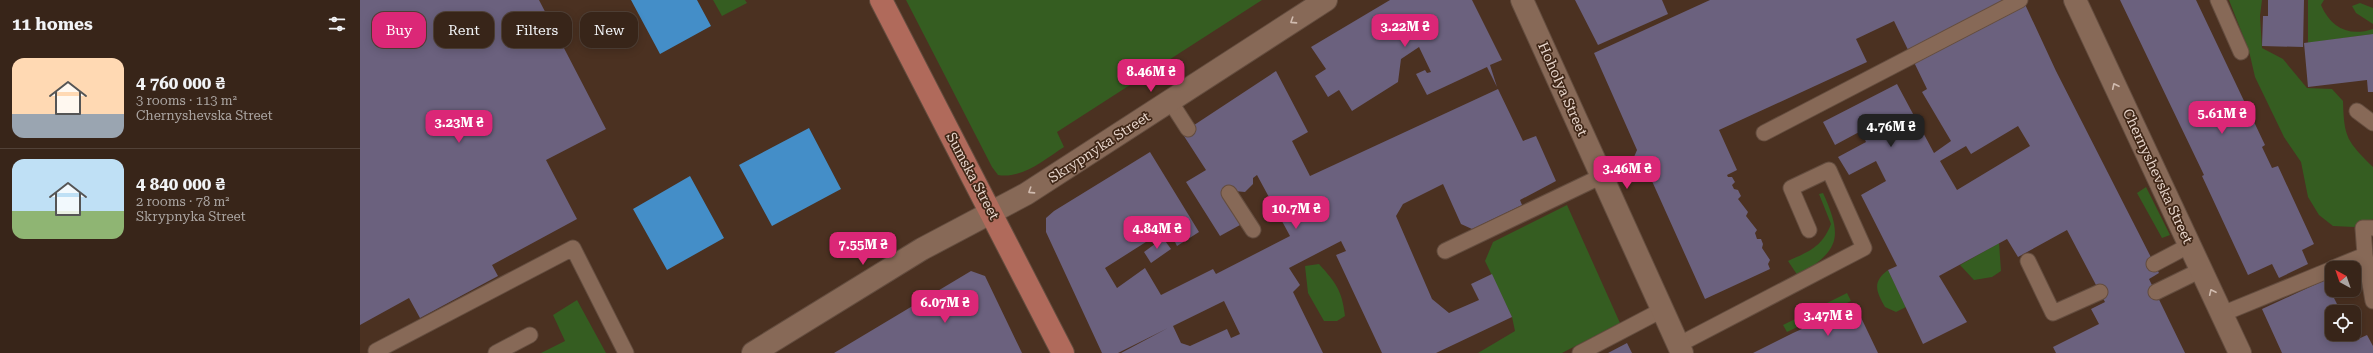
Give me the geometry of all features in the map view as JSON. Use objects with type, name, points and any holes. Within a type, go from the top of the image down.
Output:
[{"type":"main road","name":"Sumska Street","points":[[881,0],[992,212],[1063,353]]},
{"type":"street","name":"Skrypnyka Street","points":[[753,353],[922,249],[1026,194],[1326,0]]},
{"type":"street","name":"Hoholya Street","points":[[1522,0],[1680,349]]},
{"type":"street","name":"Chernyshevska Street","points":[[2076,0],[2240,353]]},
{"type":"lane","points":[[1764,132],[2020,0]]},
{"type":"lane","points":[[2218,0],[2241,52]]},
{"type":"lane","points":[[1170,101],[1188,129]]},
{"type":"lane","points":[[2357,110],[2373,123]]},
{"type":"lane","points":[[1680,349],[1864,248],[1829,170],[1791,188],[1808,230]]},
{"type":"lane","points":[[1445,251],[1602,176]]},
{"type":"lane","points":[[1229,193],[1253,230]]},
{"type":"lane","points":[[2373,228],[2363,228],[2365,255],[2373,301]]},
{"type":"lane","points":[[2154,264],[2190,245]]},
{"type":"lane","points":[[377,353],[376,351],[573,248],[626,353]]},
{"type":"lane","points":[[2350,261],[2365,255]]},
{"type":"lane","points":[[2028,261],[2053,313],[2100,292]]},
{"type":"lane","points":[[2156,292],[2201,270]]},
{"type":"lane","points":[[2222,314],[2325,271]]},
{"type":"lane","points":[[1580,353],[1662,310]]},
{"type":"lane","points":[[496,353],[530,335]]},
{"type":"green space","points":[[713,0],[745,0],[747,3],[722,16]]},
{"type":"green space","points":[[906,0],[1262,0],[1057,132],[1064,147],[1025,171],[1016,174],[998,175],[992,167]]},
{"type":"green space","points":[[2229,0],[2262,0],[2260,16],[2262,48],[2283,59],[2307,88],[2332,89],[2343,101],[2344,123],[2349,138],[2357,151],[2373,167],[2373,219],[2354,227],[2333,226],[2319,215],[2308,197],[2301,162],[2284,137],[2255,77],[2249,51]]},
{"type":"green space","points":[[2308,0],[2324,0],[2321,5],[2325,13],[2330,20],[2342,29],[2356,32],[2373,29],[2373,34],[2308,43]]},
{"type":"green space","points":[[2360,3],[2373,8],[2373,24],[2356,13],[2352,6]]},
{"type":"green space","points":[[2146,187],[2170,235],[2162,238],[2137,193]]},
{"type":"green space","points":[[1823,193],[1833,221],[1835,232],[1834,241],[1830,250],[1822,258],[1798,276],[1788,261],[1809,251],[1819,243],[1824,238],[1831,224],[1819,194]]},
{"type":"green space","points":[[1567,205],[1620,323],[1562,353],[1478,353],[1515,331],[1512,317],[1485,261],[1493,242]]},
{"type":"green space","points":[[1999,243],[2001,271],[1992,277],[1974,280],[1960,265]]},
{"type":"green space","points":[[1319,264],[1330,276],[1340,293],[1345,316],[1337,321],[1324,321],[1308,293],[1305,266]]},
{"type":"green space","points":[[1888,270],[1906,307],[1896,312],[1885,307],[1879,296],[1877,287],[1883,274]]},
{"type":"green space","points":[[1847,293],[1851,301],[1787,332],[1783,325]]},
{"type":"green space","points":[[577,300],[606,353],[541,353],[565,341],[553,315]]},
{"type":"water","points":[[631,0],[697,0],[711,26],[660,54]]},
{"type":"water","points":[[809,128],[841,189],[772,226],[739,165]]},
{"type":"water","points":[[690,176],[724,238],[667,270],[633,209]]},
{"type":"building","points":[[360,0],[539,0],[545,12],[502,12],[502,48],[564,48],[606,129],[546,160],[577,219],[492,265],[498,276],[420,318],[409,298],[360,325]]},
{"type":"building","points":[[1390,0],[1472,0],[1502,60],[1490,65],[1497,87],[1487,67],[1427,95],[1416,74],[1425,70],[1427,73],[1431,72],[1419,47],[1401,59],[1398,82],[1352,111],[1339,90],[1328,97],[1315,76],[1326,69],[1311,47]]},
{"type":"building","points":[[1575,0],[1662,0],[1668,14],[1598,45]]},
{"type":"building","points":[[1710,0],[2023,0],[2056,71],[2159,273],[2149,279],[2185,353],[2056,353],[2053,347],[2099,324],[2091,309],[2105,302],[2067,230],[2018,257],[2007,239],[1939,276],[1967,322],[1923,344],[1888,270],[1897,266],[1861,195],[1886,181],[1876,161],[1849,175],[1838,157],[1866,142],[1861,131],[1835,145],[1823,122],[1897,84],[1934,153],[1951,141],[1922,92],[1927,89],[1894,21],[1856,39],[1867,62],[1719,130],[1737,170],[1727,175],[1728,177],[1732,177],[1735,182],[1732,185],[1734,189],[1738,190],[1741,196],[1738,199],[1748,212],[1746,216],[1757,230],[1755,233],[1757,239],[1761,239],[1763,244],[1762,248],[1770,260],[1768,264],[1770,269],[1705,299],[1647,170],[1637,166],[1635,162],[1634,157],[1637,150],[1594,53]],"holes":[[[2018,126],[2030,146],[1957,190],[1940,161],[1966,146],[1971,154]]]},
{"type":"building","points":[[2120,0],[2196,0],[2265,145],[2262,147],[2272,168],[2278,166],[2314,244],[2302,250],[2308,264],[2279,278],[2272,264],[2248,275],[2202,176],[2204,175]]},
{"type":"building","points":[[2268,0],[2304,0],[2303,47],[2262,46],[2263,16],[2268,16]]},
{"type":"building","points":[[2373,34],[2373,92],[2368,92],[2367,80],[2308,87],[2304,43]]},
{"type":"building","points":[[1276,71],[1308,132],[1292,141],[1310,176],[1498,89],[1523,141],[1536,136],[1556,181],[1520,200],[1522,205],[1472,229],[1461,224],[1443,184],[1403,204],[1396,216],[1432,299],[1449,313],[1479,300],[1471,284],[1492,274],[1512,317],[1436,353],[1382,353],[1336,255],[1346,251],[1341,241],[1289,268],[1300,285],[1293,292],[1323,353],[1121,353],[1168,328],[1118,353],[1102,353],[1046,232],[1046,218],[1054,211],[1150,152],[1199,232],[1177,246],[1168,228],[1105,268],[1117,288],[1145,268],[1161,295],[1213,269],[1216,274],[1290,236],[1257,175],[1253,178],[1253,184],[1245,192],[1234,191],[1223,197],[1240,225],[1220,236],[1186,182],[1206,170],[1182,133]],"holes":[[[1224,301],[1240,334],[1231,338],[1227,329],[1190,346],[1181,343],[1173,326]]]},
{"type":"building","points":[[1163,238],[1171,249],[1151,263],[1144,252]]},
{"type":"building","points":[[971,271],[985,276],[1022,353],[834,353]]},
{"type":"building","points":[[2325,280],[2325,297],[2334,297],[2338,305],[2325,305],[2325,341],[2361,341],[2361,338],[2367,335],[2373,346],[2373,353],[2282,353],[2262,309]]},
{"type":"building","points":[[1855,305],[1878,353],[1753,353],[1793,333]]},
{"type":"building","points":[[1627,343],[1632,353],[1608,353]]}]
